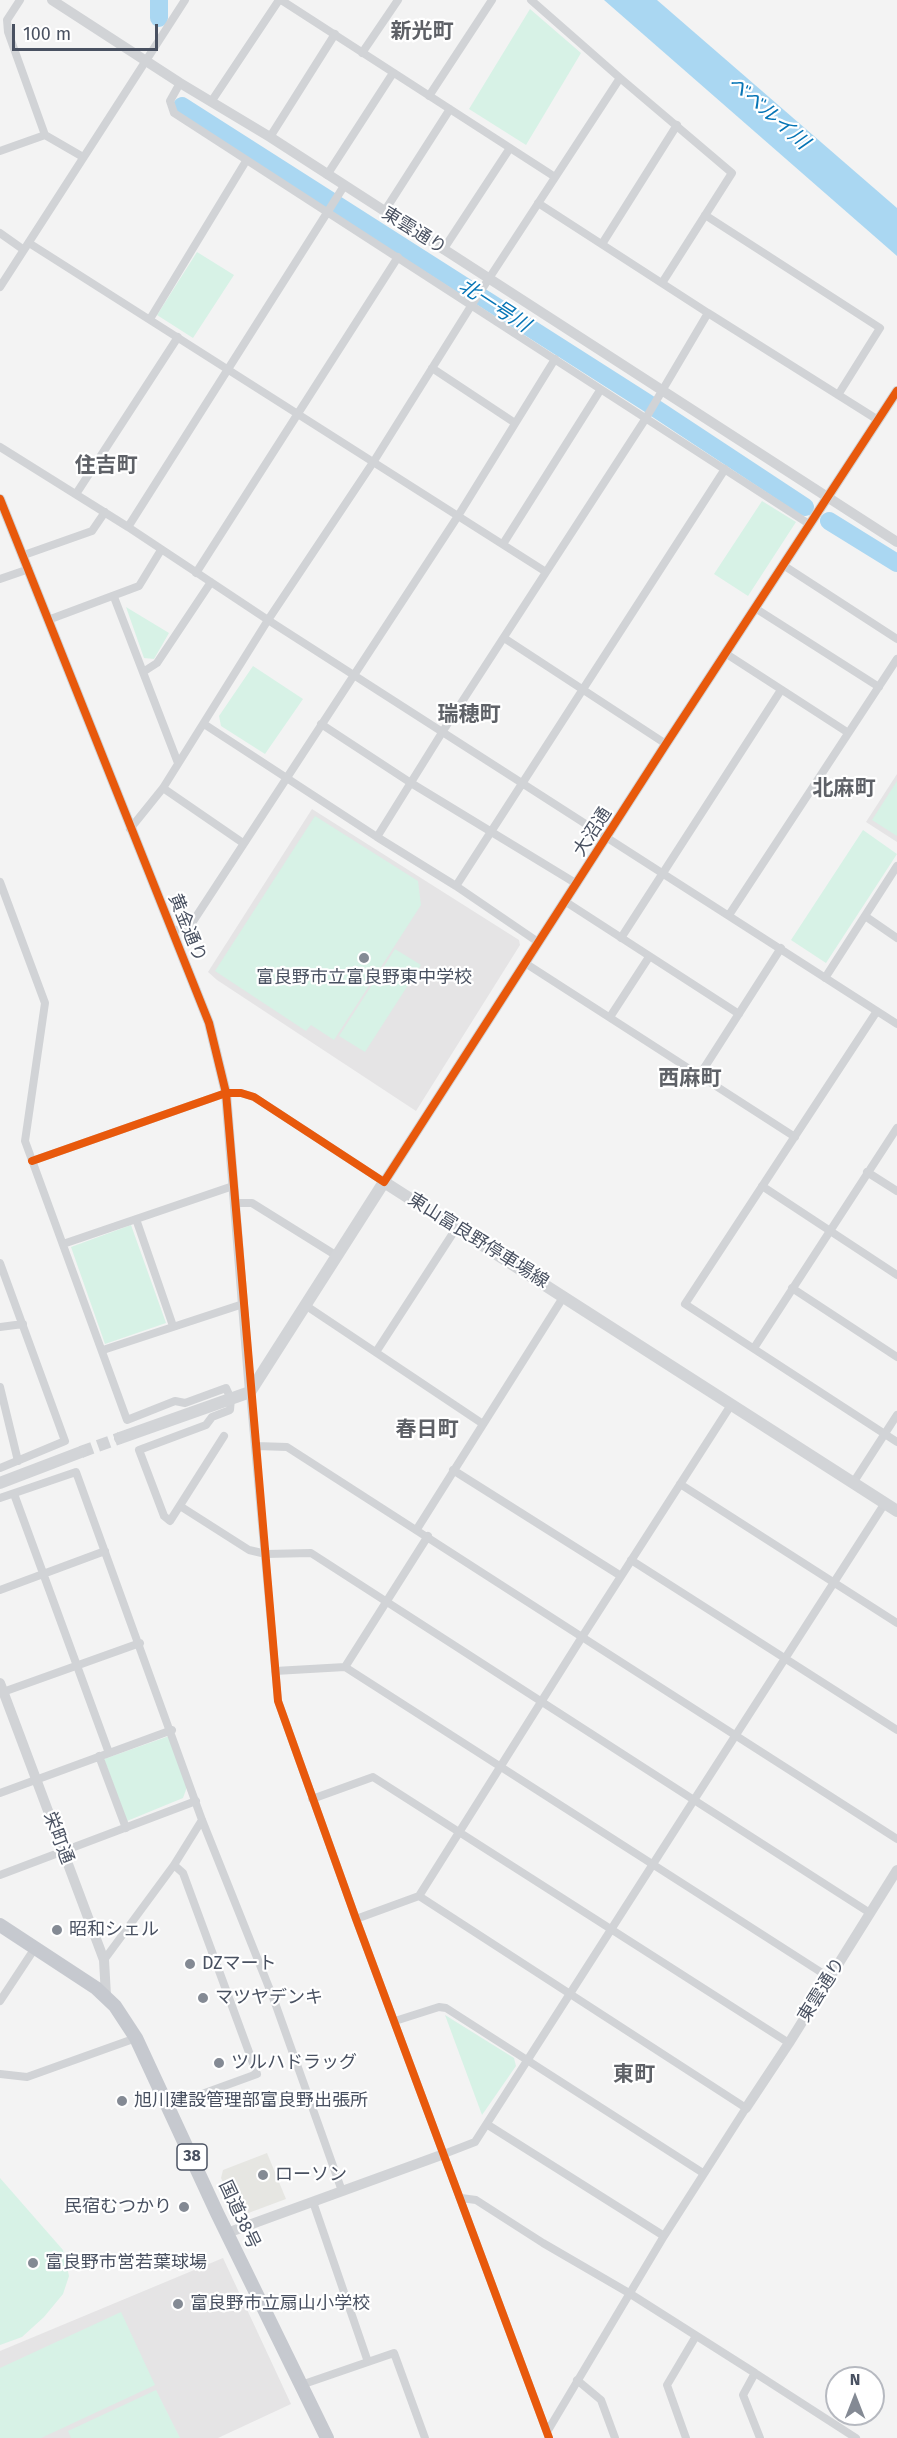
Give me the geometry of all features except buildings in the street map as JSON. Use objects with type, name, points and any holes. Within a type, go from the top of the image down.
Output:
[{"type":"highway","name":"国道38号","points":[[0,1924],[106,1996],[136,2038],[227,2233],[327,2438]]},
{"type":"main road","name":"東山富良野停車場線","points":[[384,1182],[897,1511]]},
{"type":"main road","points":[[120,1438],[250,1392],[384,1182]]},
{"type":"main road","points":[[0,1483],[81,1452]]},
{"type":"street","points":[[20,0],[7,20],[8,32],[45,135],[83,157]]},
{"type":"street","name":"東雲通り","points":[[52,0],[180,83],[270,137],[897,542]]},
{"type":"street","points":[[0,287],[185,0]]},
{"type":"street","points":[[211,102],[280,0],[555,177]]},
{"type":"street","points":[[362,53],[398,0]]},
{"type":"street","points":[[429,96],[492,0]]},
{"type":"street","points":[[531,0],[732,173],[662,283]]},
{"type":"street","points":[[270,137],[335,34]]},
{"type":"street","points":[[327,175],[393,73]]},
{"type":"street","points":[[130,829],[163,788],[268,620],[374,461],[481,290],[621,78]]},
{"type":"street","points":[[180,83],[170,100],[174,113],[246,161],[330,210],[555,359],[647,415],[809,524]]},
{"type":"street","points":[[384,212],[450,109]]},
{"type":"street","points":[[602,244],[677,125]]},
{"type":"street","points":[[0,151],[45,135]]},
{"type":"street","points":[[443,250],[510,148]]},
{"type":"street","points":[[150,319],[246,161]]},
{"type":"street","points":[[128,526],[344,186]]},
{"type":"street","points":[[538,203],[878,420]]},
{"type":"street","points":[[705,216],[880,328],[838,395]]},
{"type":"street","points":[[0,233],[150,319],[546,572]]},
{"type":"street","points":[[196,573],[398,257]]},
{"type":"street","points":[[377,837],[647,415],[708,313]]},
{"type":"street","points":[[76,495],[178,337]]},
{"type":"street","points":[[173,931],[190,926],[458,516],[555,359]]},
{"type":"street","points":[[432,368],[515,423]]},
{"type":"street","name":"大沼通","points":[[384,1182],[897,391]]},
{"type":"street","points":[[503,544],[599,392]]},
{"type":"street","points":[[0,447],[128,526],[268,620],[897,1024]]},
{"type":"street","points":[[456,886],[725,469]]},
{"type":"street","name":"黄金通り","points":[[0,499],[209,1023],[226,1093],[250,1392]]},
{"type":"street","points":[[24,555],[92,531],[105,512]]},
{"type":"street","points":[[48,620],[139,586],[161,550]]},
{"type":"street","points":[[783,565],[897,639]]},
{"type":"street","points":[[0,579],[29,569]]},
{"type":"street","points":[[143,672],[157,663],[210,582]]},
{"type":"street","points":[[114,597],[178,763]]},
{"type":"street","points":[[755,608],[879,687]]},
{"type":"street","points":[[504,638],[666,744]]},
{"type":"street","points":[[725,653],[847,732]]},
{"type":"street","points":[[729,915],[897,659]]},
{"type":"street","points":[[621,939],[781,690]]},
{"type":"street","points":[[204,724],[456,886],[538,942]]},
{"type":"street","points":[[321,724],[411,783],[577,884]]},
{"type":"street","points":[[163,788],[243,843]]},
{"type":"street","points":[[825,978],[897,866]]},
{"type":"street","points":[[0,882],[45,1003],[25,1141],[127,1420],[175,1401],[185,1403],[226,1388],[231,1398],[230,1410],[212,1417],[206,1425],[139,1450],[164,1516],[170,1521],[224,1436]]},
{"type":"street","points":[[566,902],[739,1014]]},
{"type":"street","points":[[865,916],[897,938]]},
{"type":"street","points":[[699,1076],[780,948]]},
{"type":"street","points":[[610,1017],[649,957]]},
{"type":"street","points":[[525,963],[795,1137]]},
{"type":"street","points":[[877,1011],[685,1304],[897,1442]]},
{"type":"street","points":[[32,1161],[226,1093],[254,1097],[384,1182]]},
{"type":"street","points":[[754,1348],[897,1128]]},
{"type":"street","points":[[867,1172],[897,1191]]},
{"type":"street","points":[[63,1244],[233,1186]]},
{"type":"street","points":[[762,1186],[897,1275]]},
{"type":"street","points":[[234,1203],[252,1203],[337,1256]]},
{"type":"street","points":[[136,1219],[173,1326]]},
{"type":"street","points":[[376,1352],[457,1227]]},
{"type":"street","points":[[0,1263],[65,1441],[0,1468]]},
{"type":"street","points":[[792,1288],[897,1357]]},
{"type":"street","points":[[417,1529],[564,1296]]},
{"type":"street","points":[[103,1350],[243,1304]]},
{"type":"street","points":[[305,1305],[483,1424]]},
{"type":"street","points":[[0,1327],[23,1324]]},
{"type":"street","points":[[0,1387],[18,1461]]},
{"type":"street","points":[[250,1392],[278,1701],[356,1919],[548,2435]]},
{"type":"street","points":[[356,1919],[418,1896],[499,1765],[731,1405]]},
{"type":"street","points":[[854,1483],[897,1415]]},
{"type":"street","points":[[256,1446],[287,1447],[897,1839]]},
{"type":"street","points":[[453,1470],[621,1576]]},
{"type":"street","points":[[0,1498],[76,1472],[172,1730],[202,1820],[274,2000],[342,2191]]},
{"type":"street","points":[[680,1484],[897,1623]]},
{"type":"street","points":[[14,1494],[109,1753]]},
{"type":"street","points":[[227,2233],[476,2142],[885,1503]]},
{"type":"street","points":[[180,1506],[249,1550],[266,1554],[311,1553],[870,1913]]},
{"type":"street","points":[[345,1667],[428,1536]]},
{"type":"street","points":[[0,1590],[105,1551]]},
{"type":"street","points":[[631,1560],[897,1730]]},
{"type":"street","points":[[2,1687],[77,1665],[140,1643]]},
{"type":"street","points":[[275,1671],[345,1667],[830,1978]]},
{"type":"street","name":"栄町通","points":[[2,1687],[104,1960],[106,1996]]},
{"type":"street","points":[[0,1793],[172,1730]]},
{"type":"street","points":[[99,1756],[126,1828]]},
{"type":"street","points":[[312,1799],[373,1777],[789,2043]]},
{"type":"street","points":[[0,1875],[196,1801]]},
{"type":"street","points":[[104,1960],[174,1865],[202,1820]]},
{"type":"street","points":[[169,2106],[257,2074],[183,1873],[174,1865]]},
{"type":"street","name":"東雲通り","points":[[746,2108],[897,1870]]},
{"type":"street","points":[[418,1896],[746,2108],[629,2293],[577,2380],[548,2435]]},
{"type":"street","points":[[0,2001],[35,1948]]},
{"type":"street","points":[[395,2021],[439,2007],[446,2008],[704,2173]]},
{"type":"street","points":[[0,2074],[27,2077],[136,2038]]},
{"type":"street","points":[[488,2125],[664,2236]]},
{"type":"street","points":[[461,2198],[476,2200],[543,2243],[629,2293],[856,2438]]},
{"type":"street","points":[[312,2202],[368,2362]]},
{"type":"street","points":[[686,2438],[667,2385],[696,2336]]},
{"type":"street","points":[[301,2385],[394,2353],[425,2438]]},
{"type":"street","points":[[755,2373],[743,2395],[760,2438]]},
{"type":"street","points":[[577,2380],[602,2400],[615,2438]]},
{"type":"shaded area","points":[[897,774],[897,842],[866,822]]},
{"type":"shaded area","name":"富良野市立富良野東中学校","points":[[312,809],[519,940],[520,945],[416,1111],[208,972]]},
{"type":"shaded area","points":[[267,2153],[286,2199],[243,2215],[236,2211],[221,2178],[223,2170]]},
{"type":"shaded area","name":"富良野市立扇山小学校","points":[[223,2258],[291,2404],[218,2438],[0,2438],[0,2351]]},
{"type":"green space","points":[[530,9],[581,53],[526,145],[469,109]]},
{"type":"green space","points":[[197,252],[234,275],[193,338],[157,315]]},
{"type":"green space","points":[[762,501],[796,522],[748,596],[714,574]]},
{"type":"green space","points":[[126,607],[169,633],[154,659],[144,658]]},
{"type":"green space","points":[[253,666],[303,699],[265,754],[221,726],[219,716]]},
{"type":"green space","points":[[897,781],[897,836],[872,820]]},
{"type":"green space","points":[[315,816],[418,881],[421,905],[334,1040],[311,1025],[306,1031],[215,971]]},
{"type":"green space","points":[[863,830],[897,854],[826,963],[791,940]]},
{"type":"green space","points":[[395,949],[421,965],[365,1052],[339,1036]]},
{"type":"green space","points":[[131,1225],[166,1323],[105,1344],[71,1247]]},
{"type":"green space","points":[[169,1736],[187,1787],[183,1798],[127,1821],[104,1759]]},
{"type":"green space","points":[[445,2015],[514,2058],[516,2066],[482,2115]]},
{"type":"green space","name":"富良野市営若葉球場","points":[[0,2178],[63,2250],[69,2276],[63,2294],[44,2317],[22,2337],[0,2345]]},
{"type":"green space","points":[[121,2312],[155,2385],[41,2438],[0,2438],[0,2368]]},
{"type":"green space","points":[[156,2390],[180,2438],[71,2438],[68,2431]]},
{"type":"water","name":"ベベルイ川","points":[[604,0],[657,0],[897,208],[897,256]]},
{"type":"waterway","name":"北一号川","points":[[159,0],[159,18]]},
{"type":"waterway","name":"北一号川","points":[[182,106],[646,402],[805,507]]},
{"type":"waterway","name":"北一号川","points":[[829,521],[897,563]]},
{"type":"tunnel","points":[[81,1452],[120,1438]]},
{"type":"cycle path","points":[[32,1161],[226,1093],[241,1093],[254,1097],[384,1182],[897,391]]},
{"type":"cycle path","points":[[0,499],[209,1023],[226,1093],[278,1701],[356,1919],[549,2438]]},
{"type":"place","name":"富良野市立富良野東中学校","points":[[364,958]]},
{"type":"place","name":"昭和シェル","points":[[57,1930]]},
{"type":"place","name":"DZマート","points":[[190,1964]]},
{"type":"place","name":"マツヤデンキ","points":[[203,1998]]},
{"type":"place","name":"ツルハドラッグ","points":[[219,2063]]},
{"type":"place","name":"旭川建設管理部富良野出張所","points":[[122,2101]]},
{"type":"place","name":"ローソン","points":[[263,2175]]},
{"type":"place","name":"民宿むつかり","points":[[184,2207]]},
{"type":"place","name":"富良野市営若葉球場","points":[[33,2263]]},
{"type":"place","name":"富良野市立扇山小学校","points":[[178,2304]]},
{"type":"district","name":"新光町","points":[[422,32]]},
{"type":"district","name":"住吉町","points":[[106,466]]},
{"type":"district","name":"瑞穂町","points":[[469,715]]},
{"type":"district","name":"北麻町","points":[[844,789]]},
{"type":"district","name":"西麻町","points":[[690,1079]]},
{"type":"district","name":"春日町","points":[[427,1430]]},
{"type":"district","name":"東町","points":[[634,2075]]}]
